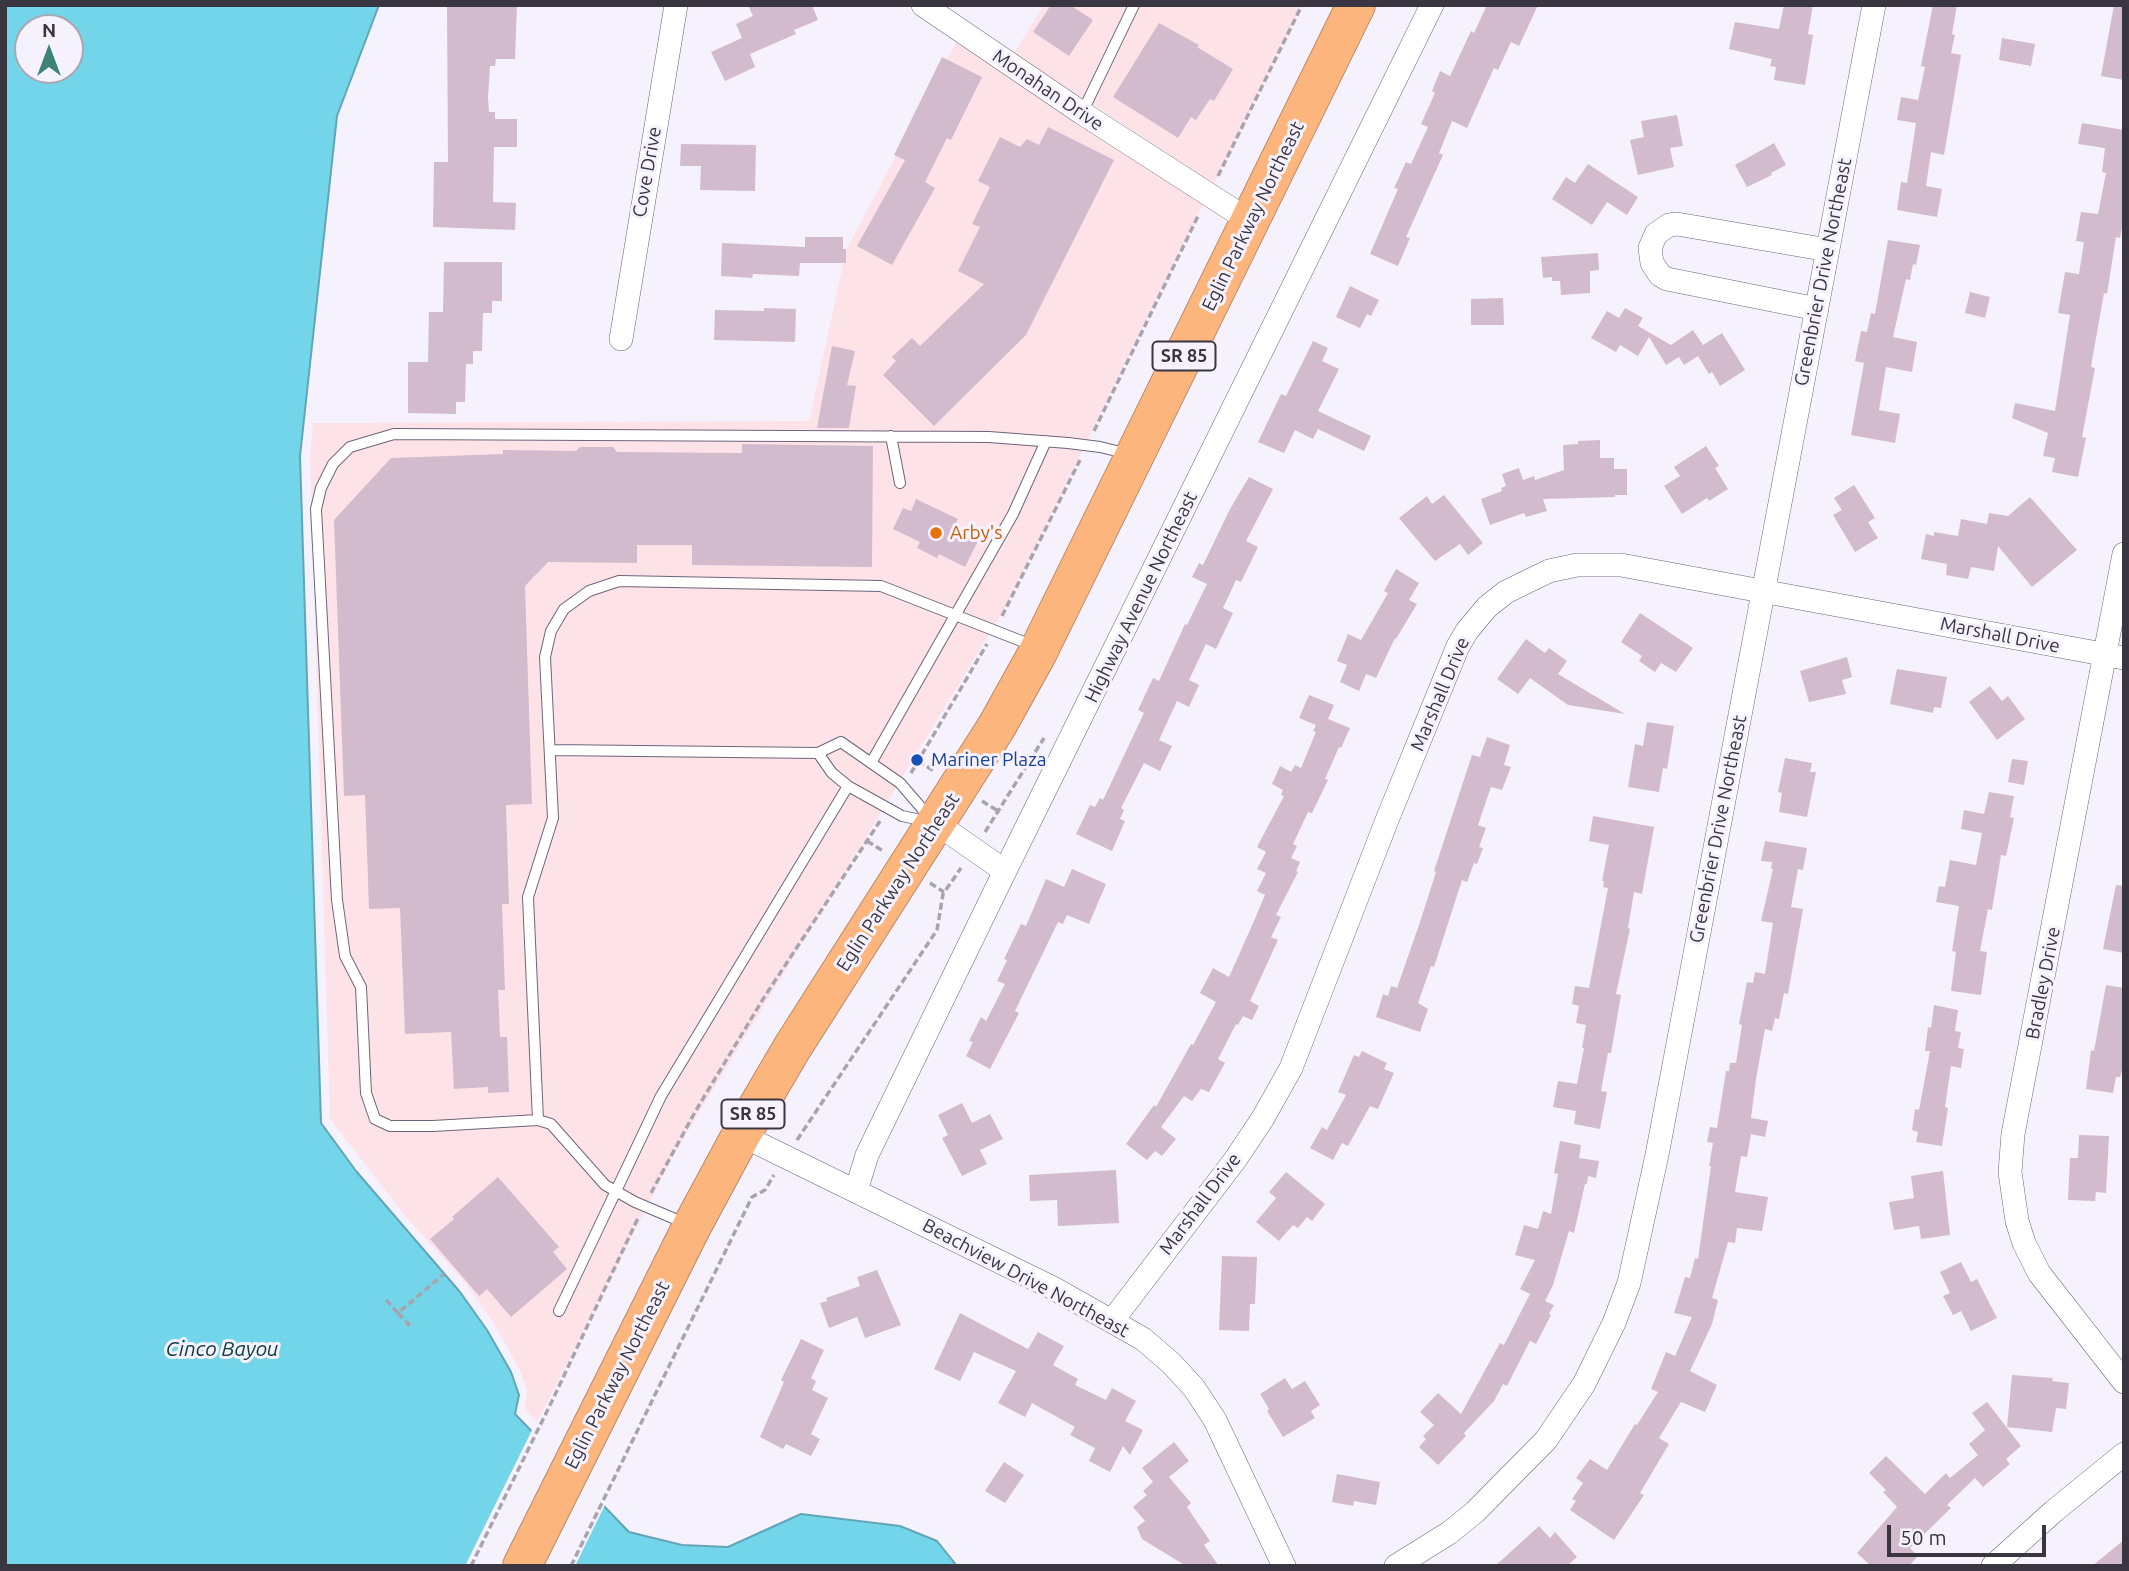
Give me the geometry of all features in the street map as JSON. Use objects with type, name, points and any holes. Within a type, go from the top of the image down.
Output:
[{"type":"highway","name":"Eglin Parkway Northeast","points":[[522,1566],[692,1226],[741,1135],[792,1048],[997,726],[1040,648],[1356,5]]},
{"type":"street","name":"Cove Drive","points":[[621,339],[676,5]]},
{"type":"street","name":"Monahan Drive","points":[[923,5],[1082,113],[1250,221]]},
{"type":"street","name":"Highway Avenue Northeast","points":[[856,1191],[867,1155],[1432,5]]},
{"type":"street","name":"Greenbrier Drive Northeast","points":[[1396,1566],[1448,1533],[1475,1512],[1546,1440],[1584,1384],[1614,1323],[1629,1283],[1643,1223],[1874,5]]},
{"type":"street","points":[[1816,309],[1667,279],[1660,275],[1652,263],[1650,248],[1656,234],[1669,225],[1677,224],[1828,250]]},
{"type":"street","name":"Bradley Drive","points":[[2124,554],[2114,656],[2014,1134],[2010,1172],[2017,1222],[2039,1273],[2124,1382]]},
{"type":"street","name":"Marshall Drive","points":[[1112,1321],[1264,1118],[1291,1068],[1458,646],[1466,631],[1487,607],[1518,585],[1549,571],[1577,565],[1620,565],[2114,656]]},
{"type":"street","points":[[936,824],[1005,871]]},
{"type":"street","name":"Beachview Drive Northeast","points":[[741,1135],[1053,1288],[1143,1339],[1194,1388],[1231,1450],[1284,1566]]},
{"type":"street","points":[[1993,1566],[2054,1511],[2124,1454]]},
{"type":"lane","points":[[1082,113],[1134,5]]},
{"type":"lane","points":[[692,1226],[644,1206],[605,1185],[551,1124],[538,1120],[390,1126],[375,1119],[366,1093],[361,987],[345,956],[335,872],[316,509],[321,488],[333,464],[350,447],[394,434],[989,437],[1087,445],[1135,456]]},
{"type":"lane","points":[[891,436],[900,483]]},
{"type":"lane","points":[[871,763],[1013,514],[1046,441]]},
{"type":"lane","points":[[538,1120],[528,897],[553,818],[545,657],[551,631],[564,609],[589,591],[618,581],[881,586],[1040,648]]},
{"type":"lane","points":[[551,750],[818,753],[841,742],[902,787],[936,824]]},
{"type":"lane","points":[[818,753],[832,773],[848,786],[902,816],[936,824]]},
{"type":"lane","points":[[559,1311],[661,1096],[848,786]]},
{"type":"path","points":[[902,787],[995,630],[1302,5]]},
{"type":"path","points":[[571,1566],[752,1197],[765,1190],[937,930],[943,894],[974,850],[1049,730]]},
{"type":"path","points":[[471,1566],[644,1206],[695,1112],[763,999],[888,809]]},
{"type":"path","points":[[398,1314],[444,1274]]},
{"type":"path","points":[[386,1300],[412,1328]]},
{"type":"shaded area","points":[[1044,5],[1302,5],[1214,184],[1014,53]]},
{"type":"shaded area","points":[[956,42],[1203,205],[1004,610],[674,1154],[537,1422],[525,1410],[527,1390],[519,1368],[494,1324],[466,1284],[406,1217],[330,1119],[310,456],[313,423],[809,421],[846,250]]},
{"type":"water","name":"Cinco Bayou","points":[[5,5],[379,5],[337,116],[300,456],[321,1123],[356,1171],[460,1292],[487,1330],[511,1372],[519,1395],[515,1414],[629,1532],[682,1545],[728,1547],[801,1514],[900,1526],[937,1541],[957,1566],[5,1566]]},
{"type":"pier","points":[[533,1428],[606,1503],[575,1566],[465,1566]]},
{"type":"building","points":[[447,5],[517,5],[515,59],[496,59],[495,66],[490,66],[488,98],[489,112],[495,112],[495,119],[517,119],[517,147],[494,147],[493,202],[516,203],[515,230],[433,227],[434,162],[448,162]]},
{"type":"building","points":[[748,5],[812,5],[818,20],[794,30],[796,34],[750,54],[755,67],[725,81],[711,52],[742,38],[736,24],[753,16]]},
{"type":"building","points":[[1051,5],[1070,5],[1093,20],[1069,56],[1033,32]]},
{"type":"building","points":[[1487,5],[1538,5],[1519,46],[1511,42],[1498,70],[1494,68],[1467,128],[1452,121],[1439,153],[1443,155],[1406,237],[1410,238],[1398,266],[1370,254],[1398,189],[1394,188],[1406,162],[1411,164],[1428,127],[1421,124],[1435,93],[1432,91],[1440,71],[1450,76],[1471,31],[1474,33]]},
{"type":"building","points":[[1784,5],[1813,5],[1808,34],[1813,35],[1805,85],[1774,80],[1776,67],[1770,66],[1772,59],[1729,49],[1735,22],[1779,29]]},
{"type":"building","points":[[1933,5],[1957,5],[1951,53],[1961,55],[1944,155],[1931,152],[1926,186],[1942,189],[1937,217],[1897,210],[1901,182],[1907,183],[1916,123],[1897,120],[1901,97],[1918,100],[1925,67],[1921,66]]},
{"type":"building","points":[[2114,5],[2124,5],[2124,80],[2101,76]]},
{"type":"building","points":[[1159,23],[1199,45],[1197,47],[1233,69],[1214,101],[1210,99],[1196,120],[1191,117],[1178,138],[1113,97]]},
{"type":"building","points":[[2002,38],[2035,44],[2031,66],[1999,60]]},
{"type":"building","points":[[942,57],[982,77],[951,140],[947,138],[925,182],[935,188],[892,265],[857,246],[905,160],[894,155]]},
{"type":"building","points":[[1677,115],[1683,146],[1670,148],[1674,167],[1638,175],[1630,140],[1644,137],[1641,121]]},
{"type":"building","points":[[2082,123],[2124,130],[2124,217],[2120,238],[2116,237],[2093,355],[2091,367],[2095,368],[2082,437],[2086,438],[2078,477],[2052,472],[2055,458],[2043,456],[2048,433],[2012,418],[2015,403],[2055,411],[2070,315],[2058,313],[2065,272],[2079,274],[2084,242],[2076,241],[2081,212],[2098,214],[2106,173],[2102,172],[2105,148],[2078,144]]},
{"type":"building","points":[[1048,127],[1114,160],[1026,335],[934,426],[883,375],[896,361],[892,357],[912,338],[920,346],[984,284],[958,271],[980,227],[972,224],[990,187],[978,181],[1000,137],[1020,147],[1027,139],[1039,145]]},
{"type":"building","points":[[1774,143],[1786,165],[1747,187],[1735,165]]},
{"type":"building","points":[[681,144],[756,145],[755,191],[700,190],[701,166],[680,166]]},
{"type":"building","points":[[1588,164],[1638,197],[1627,215],[1607,202],[1592,225],[1552,199],[1566,177],[1575,183]]},
{"type":"building","points":[[805,237],[843,237],[846,263],[800,263],[799,276],[721,276],[722,243],[805,247]]},
{"type":"building","points":[[1888,240],[1920,245],[1910,280],[1906,279],[1893,337],[1917,342],[1912,372],[1886,367],[1879,410],[1900,414],[1895,443],[1851,435],[1864,363],[1855,361],[1861,331],[1867,332],[1871,313],[1875,314]]},
{"type":"building","points":[[1598,253],[1599,270],[1590,271],[1590,293],[1561,295],[1560,281],[1552,281],[1552,277],[1543,278],[1541,257]]},
{"type":"building","points":[[444,262],[502,262],[502,301],[492,301],[492,313],[483,313],[482,351],[473,351],[473,364],[466,364],[465,402],[456,402],[456,414],[408,413],[408,362],[428,362],[429,312],[443,312]]},
{"type":"building","points":[[1350,286],[1379,300],[1371,316],[1367,314],[1360,328],[1336,317]]},
{"type":"building","points":[[1970,292],[1990,297],[1985,318],[1965,313]]},
{"type":"building","points":[[1503,298],[1504,325],[1471,325],[1471,299]]},
{"type":"building","points":[[764,308],[796,309],[795,342],[714,340],[715,310],[764,311]]},
{"type":"building","points":[[1625,308],[1643,318],[1638,326],[1671,345],[1693,330],[1703,345],[1722,333],[1745,370],[1720,386],[1698,356],[1684,365],[1679,357],[1666,365],[1649,337],[1638,356],[1620,345],[1616,352],[1591,338],[1607,311],[1619,318]]},
{"type":"building","points":[[1313,341],[1328,348],[1322,361],[1339,369],[1318,411],[1371,436],[1364,451],[1318,429],[1313,439],[1295,430],[1284,453],[1258,442],[1281,394],[1286,396]]},
{"type":"building","points":[[832,346],[855,351],[847,385],[856,386],[849,428],[817,428]]},
{"type":"building","points":[[1600,440],[1600,458],[1614,458],[1614,469],[1627,469],[1627,495],[1543,499],[1547,511],[1526,517],[1524,513],[1490,525],[1481,499],[1502,491],[1501,488],[1506,486],[1502,474],[1519,468],[1523,480],[1534,476],[1535,480],[1564,470],[1563,445]]},
{"type":"building","points":[[742,444],[873,446],[872,567],[692,565],[692,545],[637,545],[637,563],[548,562],[525,586],[532,804],[506,805],[509,904],[502,904],[505,990],[498,990],[500,1037],[507,1037],[509,1092],[488,1093],[488,1087],[454,1089],[451,1032],[405,1034],[400,908],[369,909],[365,795],[344,796],[334,520],[391,458],[503,454],[503,450],[576,451],[580,447],[613,447],[617,452],[742,453]]},
{"type":"building","points":[[1706,446],[1719,466],[1715,468],[1728,489],[1709,501],[1707,498],[1682,514],[1664,486],[1680,476],[1674,467]]},
{"type":"building","points":[[1249,477],[1273,489],[1246,541],[1258,547],[1241,582],[1236,580],[1223,608],[1233,613],[1216,649],[1206,644],[1189,680],[1199,685],[1189,707],[1177,701],[1159,740],[1172,746],[1160,771],[1144,763],[1121,808],[1124,810],[1120,819],[1125,821],[1112,851],[1076,834],[1090,805],[1095,807],[1100,798],[1103,800],[1144,713],[1138,710],[1153,678],[1159,681],[1207,584],[1192,577],[1199,563],[1203,565]]},
{"type":"building","points":[[1854,485],[1875,518],[1868,522],[1878,538],[1855,552],[1833,515],[1842,510],[1834,498]]},
{"type":"building","points":[[1444,495],[1483,543],[1468,555],[1460,544],[1435,561],[1399,518],[1427,496],[1432,504]]},
{"type":"building","points":[[2030,497],[2077,550],[2032,587],[1998,546],[1994,571],[1971,567],[1968,579],[1946,575],[1947,564],[1921,559],[1926,534],[1934,536],[1934,532],[1958,536],[1961,519],[1987,524],[1989,513],[2008,516]]},
{"type":"building","name":"Arby's","points":[[916,499],[958,519],[955,525],[980,537],[965,567],[939,554],[937,558],[917,548],[920,542],[893,529],[903,508],[911,511]]},
{"type":"building","points":[[1396,569],[1419,583],[1409,600],[1417,604],[1395,638],[1376,678],[1366,674],[1359,691],[1340,682],[1347,665],[1337,661],[1348,634],[1361,640],[1388,593],[1384,591]]},
{"type":"building","points":[[1640,613],[1693,648],[1676,672],[1661,663],[1655,672],[1639,661],[1642,656],[1621,642]]},
{"type":"building","points":[[1526,639],[1545,653],[1549,648],[1567,661],[1558,674],[1625,714],[1568,705],[1530,678],[1518,694],[1497,679]]},
{"type":"building","points":[[1847,657],[1852,677],[1842,680],[1846,694],[1809,702],[1800,671]]},
{"type":"building","points":[[1897,669],[1947,677],[1941,708],[1934,707],[1933,713],[1890,704]]},
{"type":"building","points":[[1990,686],[2002,701],[2008,696],[2025,719],[1997,740],[1969,702]]},
{"type":"building","points":[[1309,695],[1334,705],[1328,719],[1350,728],[1341,748],[1339,747],[1325,779],[1328,780],[1312,813],[1308,812],[1293,844],[1297,846],[1291,858],[1300,862],[1296,871],[1298,872],[1276,915],[1281,917],[1271,937],[1278,940],[1250,1001],[1259,1006],[1252,1020],[1243,1016],[1238,1025],[1236,1024],[1218,1059],[1225,1063],[1209,1092],[1201,1089],[1192,1101],[1184,1096],[1161,1127],[1176,1139],[1162,1156],[1155,1151],[1147,1160],[1126,1144],[1154,1105],[1156,1107],[1191,1044],[1193,1045],[1216,1002],[1200,993],[1213,968],[1229,977],[1265,895],[1257,891],[1266,873],[1257,869],[1266,852],[1257,847],[1284,796],[1281,795],[1283,790],[1272,784],[1280,766],[1291,772],[1295,765],[1301,768],[1316,732],[1313,731],[1316,725],[1299,718]]},
{"type":"building","points":[[1647,722],[1674,726],[1667,769],[1663,768],[1659,792],[1628,787],[1635,744],[1643,746]]},
{"type":"building","points":[[1487,737],[1510,745],[1504,765],[1511,767],[1502,790],[1491,787],[1478,825],[1486,828],[1479,847],[1483,848],[1467,882],[1462,880],[1434,967],[1431,966],[1418,1003],[1428,1009],[1420,1032],[1376,1017],[1383,994],[1388,996],[1391,986],[1397,988],[1472,755],[1480,757]]},
{"type":"building","points":[[1785,758],[1812,763],[1810,772],[1816,772],[1807,817],[1779,812],[1782,793],[1778,792]]},
{"type":"building","points":[[2012,759],[2028,761],[2024,785],[2008,782]]},
{"type":"building","points":[[1989,792],[2014,796],[2010,817],[2014,818],[2006,856],[2001,855],[1992,910],[1988,909],[1980,951],[1987,952],[1981,995],[1951,991],[1956,952],[1952,951],[1959,906],[1936,902],[1939,886],[1945,887],[1950,860],[1976,865],[1982,833],[1961,829],[1964,810],[1984,814]]},
{"type":"building","points":[[1593,816],[1654,827],[1642,894],[1634,892],[1630,929],[1616,994],[1621,995],[1601,1091],[1607,1092],[1600,1129],[1574,1124],[1576,1111],[1553,1107],[1558,1081],[1577,1084],[1586,1025],[1576,1023],[1579,1006],[1572,1004],[1575,986],[1589,988],[1608,888],[1603,887],[1602,881],[1609,845],[1589,841]]},
{"type":"building","points":[[1765,841],[1807,848],[1803,870],[1798,869],[1791,907],[1803,909],[1788,994],[1784,993],[1779,1019],[1775,1018],[1772,1031],[1765,1029],[1756,1079],[1751,1118],[1768,1121],[1765,1137],[1751,1134],[1747,1157],[1741,1156],[1735,1192],[1768,1197],[1762,1231],[1737,1228],[1735,1243],[1728,1242],[1712,1298],[1718,1300],[1712,1324],[1690,1371],[1717,1385],[1705,1412],[1681,1402],[1659,1438],[1669,1444],[1640,1493],[1644,1495],[1614,1540],[1570,1510],[1576,1501],[1572,1499],[1583,1483],[1576,1478],[1590,1459],[1607,1470],[1658,1392],[1651,1389],[1666,1352],[1675,1356],[1692,1317],[1674,1313],[1685,1277],[1690,1278],[1695,1258],[1698,1259],[1711,1166],[1713,1143],[1707,1142],[1710,1127],[1717,1128],[1726,1071],[1729,1071],[1730,1063],[1736,1063],[1742,1025],[1739,1024],[1747,982],[1753,983],[1755,972],[1765,974],[1773,923],[1761,921],[1773,869],[1772,862],[1761,861]]},
{"type":"building","points":[[1072,869],[1106,884],[1089,924],[1067,915],[1063,924],[1058,922],[1015,1011],[1019,1013],[990,1069],[966,1056],[973,1042],[969,1041],[981,1017],[986,1021],[1005,984],[997,981],[1007,960],[1004,959],[1021,924],[1026,926],[1046,879],[1064,887]]},
{"type":"building","points":[[2116,885],[2124,886],[2124,953],[2103,949]]},
{"type":"building","points":[[2106,985],[2124,988],[2124,1070],[2120,1077],[2116,1077],[2113,1093],[2086,1089],[2091,1050],[2094,1051]]},
{"type":"building","points":[[1934,1005],[1958,1010],[1955,1031],[1961,1032],[1958,1048],[1964,1049],[1961,1068],[1951,1066],[1942,1146],[1916,1142],[1918,1132],[1912,1130],[1915,1109],[1919,1110],[1930,1051],[1925,1051]]},
{"type":"building","points":[[1362,1051],[1387,1063],[1384,1069],[1394,1073],[1378,1109],[1370,1106],[1348,1146],[1342,1143],[1333,1160],[1310,1148],[1322,1127],[1327,1130],[1346,1095],[1338,1092],[1354,1055],[1359,1057]]},
{"type":"building","points":[[962,1103],[972,1123],[990,1114],[1003,1139],[980,1150],[987,1164],[962,1176],[942,1138],[948,1135],[938,1115]]},
{"type":"building","points":[[2079,1135],[2109,1136],[2106,1193],[2096,1192],[2095,1201],[2068,1200],[2070,1158],[2078,1158]]},
{"type":"building","points":[[1560,1141],[1581,1145],[1579,1158],[1599,1161],[1596,1178],[1588,1176],[1574,1233],[1569,1231],[1553,1285],[1545,1301],[1554,1305],[1549,1314],[1551,1315],[1536,1344],[1530,1341],[1507,1386],[1503,1384],[1494,1401],[1464,1433],[1466,1436],[1438,1465],[1419,1447],[1426,1439],[1423,1436],[1434,1425],[1420,1412],[1438,1393],[1461,1414],[1500,1343],[1504,1345],[1530,1294],[1520,1289],[1535,1260],[1515,1255],[1524,1225],[1538,1229],[1543,1211],[1551,1214]]},
{"type":"building","points":[[1116,1170],[1119,1223],[1058,1226],[1057,1200],[1030,1201],[1029,1175]]},
{"type":"building","points":[[1943,1171],[1950,1235],[1921,1239],[1919,1226],[1894,1230],[1889,1202],[1914,1198],[1911,1176]]},
{"type":"building","points":[[1286,1172],[1325,1204],[1312,1221],[1307,1217],[1298,1228],[1293,1225],[1279,1241],[1256,1222],[1276,1198],[1269,1192]]},
{"type":"building","points":[[498,1177],[559,1247],[553,1252],[567,1269],[511,1317],[487,1289],[479,1296],[430,1239]]},
{"type":"building","points":[[1222,1256],[1257,1257],[1255,1304],[1250,1304],[1249,1331],[1219,1330]]},
{"type":"building","points":[[1961,1262],[1971,1282],[1977,1279],[1997,1318],[1971,1331],[1961,1311],[1953,1315],[1943,1296],[1950,1293],[1940,1272]]},
{"type":"building","points":[[877,1270],[901,1325],[865,1338],[857,1317],[829,1328],[820,1303],[827,1301],[826,1298],[860,1286],[857,1277]]},
{"type":"building","points":[[960,1313],[1028,1349],[1038,1332],[1064,1346],[1053,1365],[1078,1379],[1075,1385],[1106,1400],[1112,1388],[1136,1401],[1125,1421],[1143,1430],[1130,1455],[1123,1446],[1110,1472],[1089,1461],[1095,1448],[1070,1435],[1075,1427],[1032,1403],[1025,1417],[998,1403],[1016,1371],[974,1352],[960,1381],[934,1369]]},
{"type":"building","points":[[801,1339],[824,1350],[811,1378],[816,1381],[812,1390],[828,1398],[811,1434],[820,1439],[811,1456],[786,1444],[783,1449],[760,1437],[784,1382],[781,1380]]},
{"type":"building","points":[[2012,1375],[2053,1378],[2052,1381],[2069,1383],[2066,1409],[2056,1408],[2052,1432],[2007,1427]]},
{"type":"building","points":[[1285,1378],[1292,1389],[1305,1381],[1320,1405],[1311,1411],[1315,1418],[1283,1437],[1260,1394]]},
{"type":"building","points":[[1987,1402],[2021,1446],[2006,1459],[2010,1464],[1983,1487],[1975,1478],[1947,1505],[1951,1508],[1910,1548],[1918,1556],[1909,1566],[1871,1566],[1857,1553],[1897,1507],[1883,1492],[1886,1490],[1869,1473],[1886,1456],[1925,1494],[1946,1473],[1950,1478],[1978,1455],[1969,1444],[1985,1430],[1972,1413]]},
{"type":"building","points":[[1174,1442],[1189,1461],[1169,1477],[1191,1503],[1187,1507],[1210,1541],[1204,1545],[1219,1566],[1186,1566],[1142,1539],[1137,1527],[1145,1521],[1133,1507],[1147,1495],[1143,1491],[1153,1482],[1142,1468]]},
{"type":"building","points":[[1004,1462],[1024,1475],[1005,1503],[985,1491]]},
{"type":"building","points":[[1337,1474],[1380,1482],[1376,1505],[1354,1501],[1353,1506],[1332,1502]]},
{"type":"building","points":[[1539,1526],[1550,1538],[1555,1532],[1577,1557],[1567,1566],[1495,1566]]},
{"type":"building","points":[[2124,1540],[2124,1566],[2092,1566]]},
{"type":"place","name":"Arby's","points":[[936,533]]},
{"type":"place","name":"Mariner Plaza","points":[[917,760]]}]
